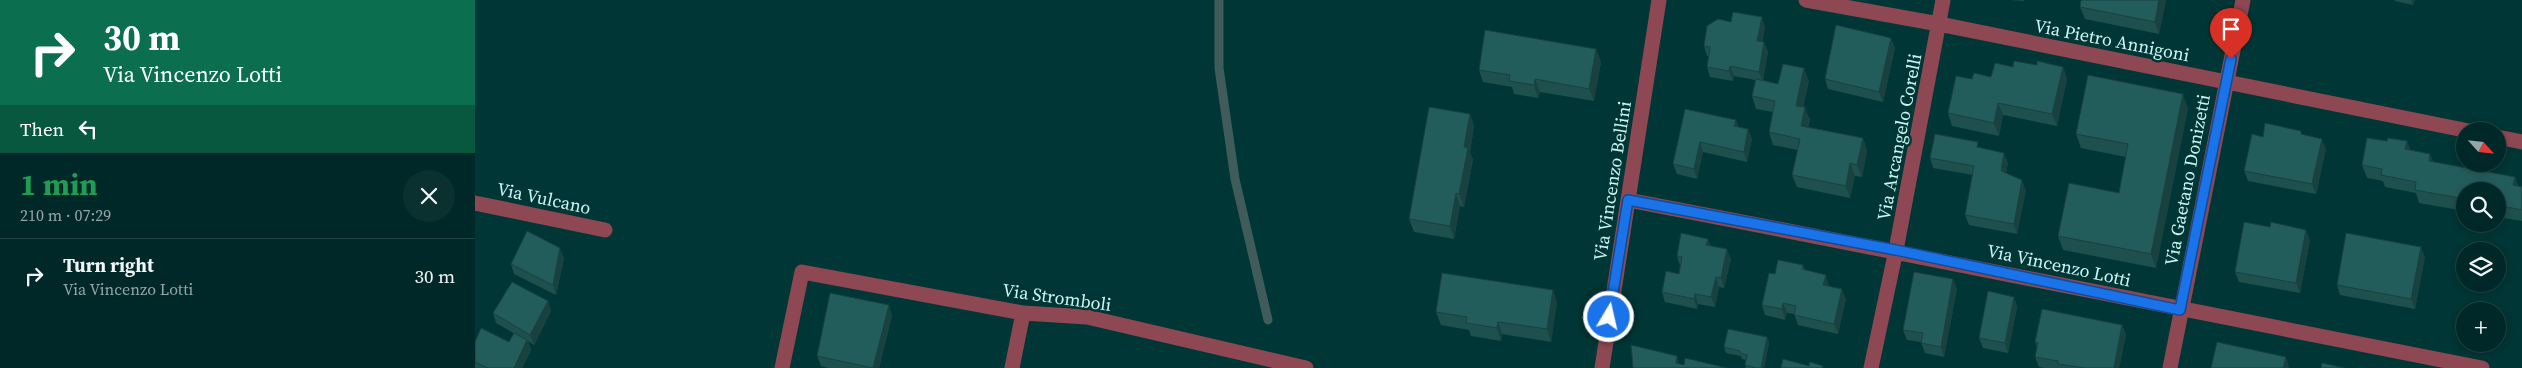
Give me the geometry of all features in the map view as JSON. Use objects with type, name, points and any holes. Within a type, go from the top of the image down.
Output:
[{"type":"street","name":"Via Vincenzo Bellini","points":[[1603,368],[1659,0]]},
{"type":"street","name":"Via Pietro Annigoni","points":[[1806,0],[1939,24],[2456,128]]},
{"type":"street","name":"Via Arcangelo Corelli","points":[[1871,368],[1896,250],[1943,0]]},
{"type":"street","name":"Via Gaetano Donizetti","points":[[2170,368],[2243,0]]},
{"type":"street","points":[[2506,139],[2522,142]]},
{"type":"street","name":"Via Vincenzo Lotti","points":[[1628,200],[1896,250],[2180,310],[2482,368]]},
{"type":"street","name":"Via Vulcano","points":[[475,203],[605,230]]},
{"type":"street","name":"Via Stromboli","points":[[783,368],[801,272],[1023,313],[1087,317],[1285,366],[1306,368]]},
{"type":"street","points":[[1012,368],[1023,313]]},
{"type":"building","points":[[2081,0],[2159,0],[2155,22],[2080,7]]},
{"type":"building","points":[[1733,12],[1762,17],[1757,41],[1764,42],[1759,72],[1730,66],[1729,71],[1707,67],[1710,47],[1704,46],[1707,26],[1718,19],[1731,22]]},
{"type":"building","points":[[1836,25],[1891,38],[1879,92],[1825,79]]},
{"type":"building","points":[[1485,30],[1596,49],[1589,89],[1535,79],[1534,85],[1509,81],[1510,75],[1479,70]]},
{"type":"building","points":[[2014,61],[2037,65],[2037,61],[2063,67],[2052,114],[1998,103],[1994,123],[1948,113],[1956,76],[1972,79],[1974,73],[1991,77],[1995,63],[2013,67]]},
{"type":"building","points":[[1783,64],[1804,68],[1796,106],[1805,107],[1801,126],[1863,138],[1857,165],[1850,163],[1846,186],[1792,175],[1800,139],[1769,132],[1775,101],[1752,96],[1756,79],[1778,84]]},
{"type":"building","points":[[2088,75],[2183,94],[2151,254],[2058,236],[2069,183],[2119,193],[2128,144],[2076,134]]},
{"type":"building","points":[[1429,107],[1470,114],[1464,147],[1468,148],[1459,194],[1456,193],[1450,226],[1409,219]]},
{"type":"building","points":[[1685,109],[1736,120],[1734,126],[1748,129],[1744,152],[1700,142],[1694,169],[1673,164]]},
{"type":"building","points":[[2265,123],[2301,131],[2301,134],[2322,139],[2312,184],[2244,171],[2252,134],[2263,137]]},
{"type":"building","points":[[1935,134],[1978,142],[1977,147],[2004,153],[2001,171],[2022,180],[2014,224],[1965,215],[1974,166],[1930,158]]},
{"type":"building","points":[[2367,138],[2387,141],[2388,138],[2407,141],[2405,149],[2430,154],[2429,161],[2456,166],[2456,172],[2488,172],[2515,177],[2513,185],[2522,187],[2522,210],[2506,207],[2506,182],[2456,182],[2456,197],[2415,190],[2416,182],[2381,175],[2382,169],[2362,165]]},
{"type":"building","points":[[2244,222],[2270,227],[2271,222],[2306,230],[2296,283],[2235,272]]},
{"type":"building","points":[[527,231],[560,248],[553,285],[511,264]]},
{"type":"building","points":[[1681,233],[1708,239],[1706,245],[1727,249],[1721,278],[1716,277],[1711,297],[1695,294],[1694,299],[1662,292],[1666,271],[1679,274],[1682,257],[1677,256]]},
{"type":"building","points":[[2346,233],[2421,247],[2411,299],[2337,285]]},
{"type":"building","points":[[1778,260],[1803,265],[1802,269],[1826,275],[1823,285],[1842,289],[1834,324],[1794,315],[1796,306],[1783,303],[1782,309],[1762,305],[1769,273],[1775,274]]},
{"type":"building","points":[[1914,272],[1953,279],[1941,347],[1921,343],[1923,333],[1903,330]]},
{"type":"building","points":[[1442,273],[1553,290],[1547,329],[1498,322],[1497,328],[1466,323],[1467,317],[1436,312]]},
{"type":"building","points":[[512,282],[548,301],[530,335],[493,313]]},
{"type":"building","points":[[1988,291],[2014,297],[2005,343],[1979,338]]},
{"type":"building","points":[[830,293],[889,305],[873,368],[817,356]]},
{"type":"building","points":[[2042,309],[2122,325],[2114,368],[2085,368],[2058,364],[2058,361],[2035,357],[2038,343],[2035,342]]},
{"type":"building","points":[[481,328],[509,342],[514,333],[527,340],[514,368],[488,368],[475,362],[475,342]]},
{"type":"building","points":[[1728,329],[1767,337],[1761,368],[1745,365],[1747,355],[1724,347]]},
{"type":"building","points":[[2217,342],[2286,357],[2283,368],[2211,368]]},
{"type":"building","points":[[1631,345],[1677,356],[1676,363],[1684,365],[1685,358],[1727,368],[1633,368]]},
{"type":"building","points":[[1783,359],[1809,366],[1810,362],[1823,366],[1822,368],[1781,368]]},
{"type":"building","points":[[2322,363],[2345,368],[2321,368]]},
{"type":"waterway","points":[[1219,0],[1219,68],[1235,179],[1268,320]]},
{"type":"route","points":[[1609,317],[1628,200],[1896,250],[2180,310],[2231,59]]}]
